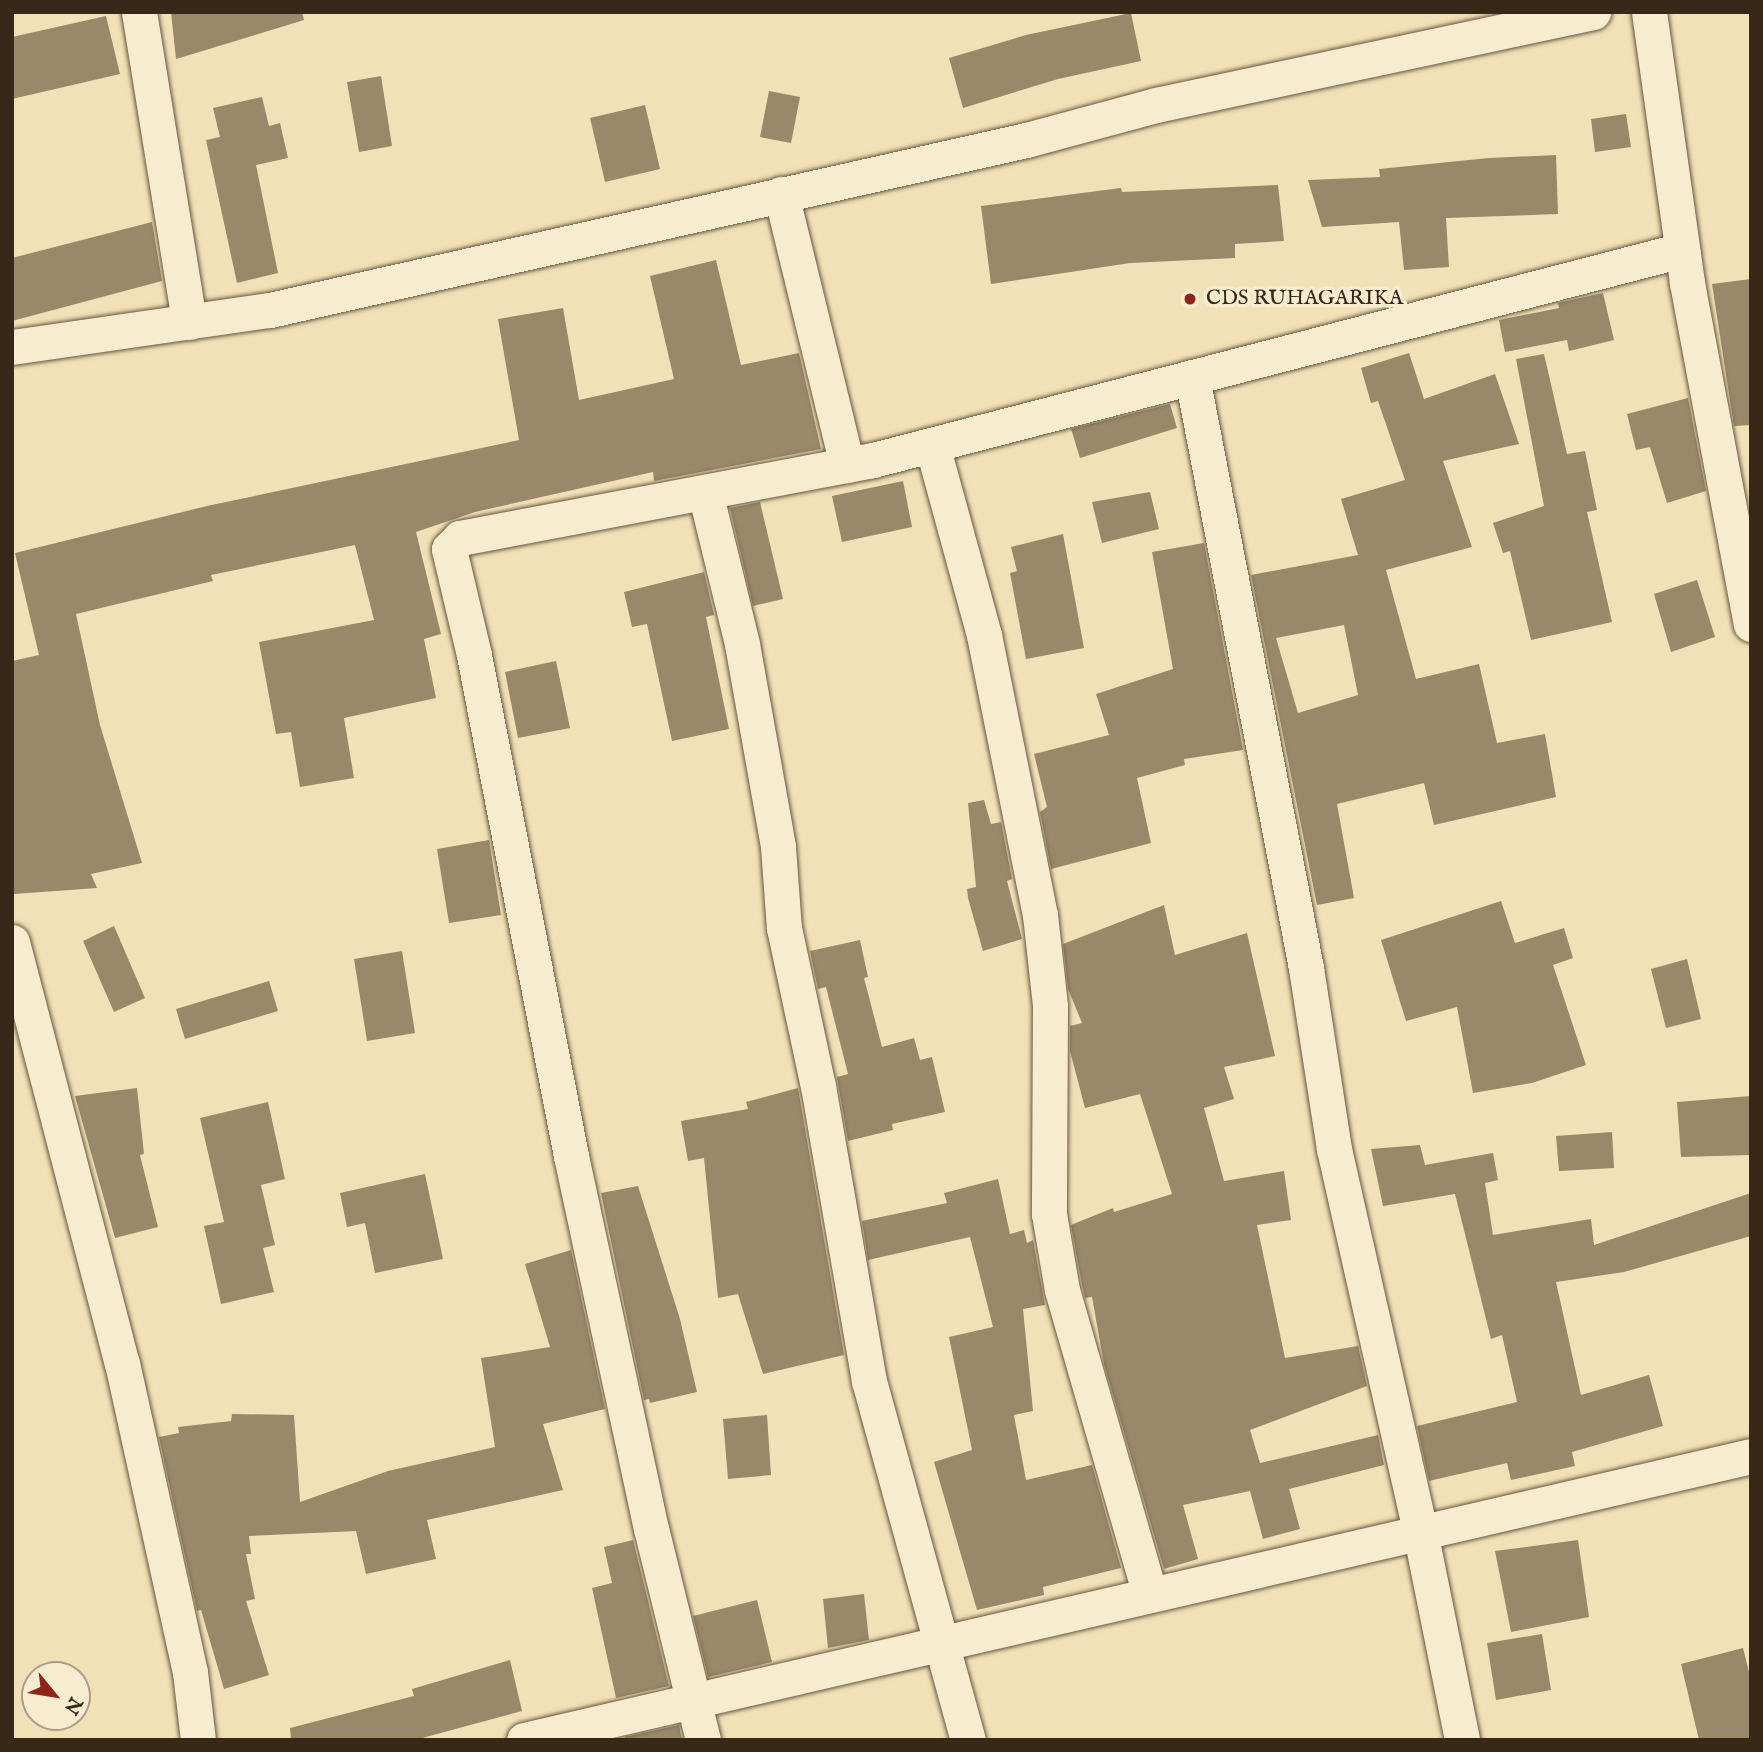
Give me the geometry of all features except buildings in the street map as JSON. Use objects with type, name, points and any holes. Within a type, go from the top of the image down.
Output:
[{"type":"street","points":[[139,12],[189,322]]},
{"type":"street","points":[[12,347],[270,310],[1026,140],[1156,105],[1593,12]]},
{"type":"street","points":[[1648,12],[1682,250],[1751,624]]},
{"type":"street","points":[[781,194],[846,465]]},
{"type":"street","points":[[703,1740],[697,1701],[651,1529],[571,1156],[474,655],[447,558],[449,549],[460,538],[846,465],[932,445],[1682,250]]},
{"type":"street","points":[[1192,377],[1306,968],[1334,1149],[1420,1531],[1462,1740]]},
{"type":"street","points":[[932,445],[984,635],[1040,915],[1050,1006],[1049,1214],[1062,1290],[1150,1595]]},
{"type":"street","points":[[705,492],[742,644],[778,847],[784,928],[818,1086],[869,1381],[945,1644],[968,1740]]},
{"type":"street","points":[[12,942],[122,1363],[190,1672],[198,1740]]},
{"type":"street","points":[[524,1740],[945,1644],[1420,1531],[1751,1457]]},
{"type":"place","name":"CDS RUHAGARIKA","points":[[1190,299]]}]
